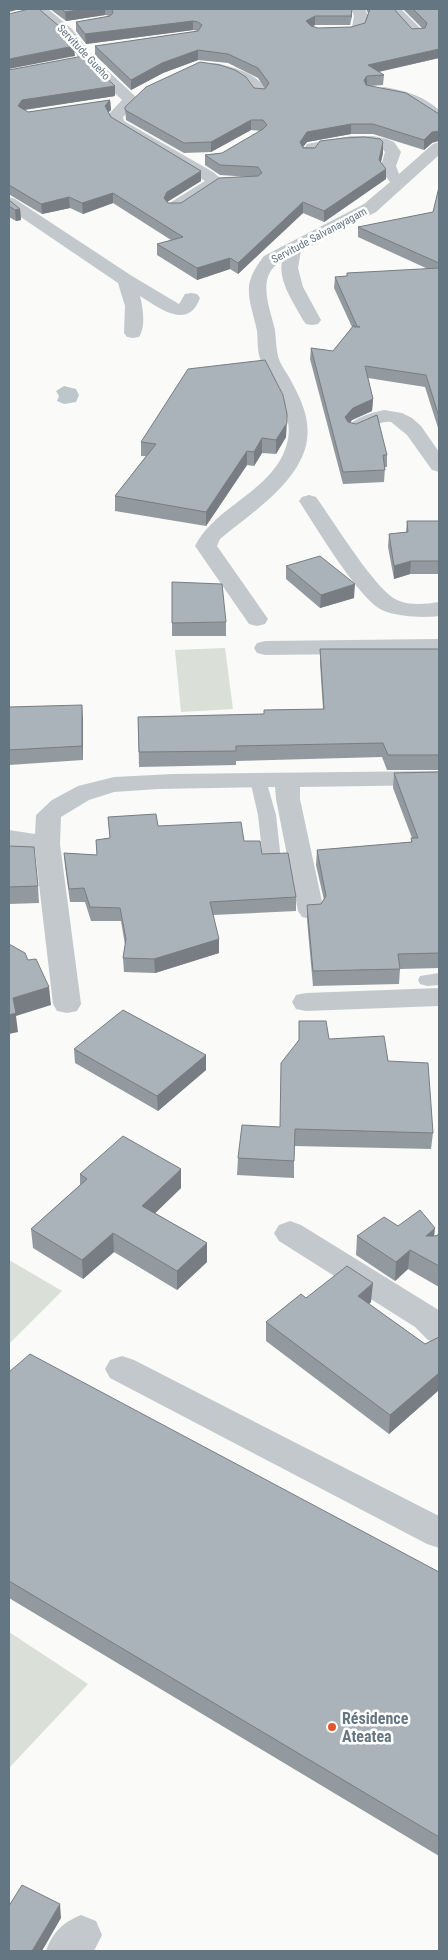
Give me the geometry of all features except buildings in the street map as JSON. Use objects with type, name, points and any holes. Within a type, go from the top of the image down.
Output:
[{"type":"street","points":[[315,31],[350,32],[358,29],[360,16],[358,9]]},
{"type":"street","points":[[394,9],[418,34]]},
{"type":"street","name":"Servitude Gueho","points":[[35,11],[69,27],[84,56],[136,92]]},
{"type":"street","points":[[219,54],[203,64],[236,73],[258,87],[260,94]]},
{"type":"street","points":[[372,91],[382,90],[404,95],[421,102],[439,116]]},
{"type":"street","points":[[105,103],[136,92]]},
{"type":"street","points":[[136,92],[115,116],[117,123],[208,175],[215,182]]},
{"type":"street","points":[[309,153],[313,147],[327,143],[370,142],[388,145],[393,152],[387,165],[388,171],[401,182]]},
{"type":"street","name":"Servitude Salvanayagam","points":[[257,619],[206,546],[211,536],[268,486],[290,462],[297,445],[299,420],[269,357],[256,282],[259,274],[270,260],[370,208],[439,147]]},
{"type":"street","points":[[182,160],[206,160]]},
{"type":"street","points":[[174,208],[215,182],[242,183]]},
{"type":"street","points":[[9,202],[126,280],[174,309],[182,310],[188,306],[191,298]]},
{"type":"street","points":[[293,247],[288,268],[294,287],[312,320]]},
{"type":"street","points":[[126,280],[134,306],[133,333]]},
{"type":"street","points":[[356,429],[378,415],[389,414],[397,416],[408,425],[439,466]]},
{"type":"street","points":[[309,501],[374,594],[391,606],[423,611],[439,609]]},
{"type":"street","points":[[265,648],[439,646]]},
{"type":"street","points":[[67,1004],[47,844],[49,815],[63,802],[81,793],[104,787],[130,784],[258,780],[439,778]]},
{"type":"street","points":[[287,780],[288,799],[311,912]]},
{"type":"street","points":[[9,838],[47,844]]},
{"type":"street","points":[[306,1002],[435,985]]},
{"type":"street","points":[[290,1233],[426,1318],[439,1331]]},
{"type":"street","points":[[122,1369],[439,1533]]},
{"type":"lane","points":[[258,780],[267,815],[272,860]]},
{"type":"shaded area","points":[[64,386],[76,389],[79,395],[76,402],[64,404],[57,401],[59,396],[56,391]]},
{"type":"shaded area","points":[[225,648],[233,709],[181,712],[175,650]]},
{"type":"shaded area","points":[[9,1260],[62,1291],[9,1344]]},
{"type":"shaded area","points":[[9,1632],[88,1684],[9,1768]]},
{"type":"place","name":"Résidence Ateatea","points":[[332,1727]]}]
